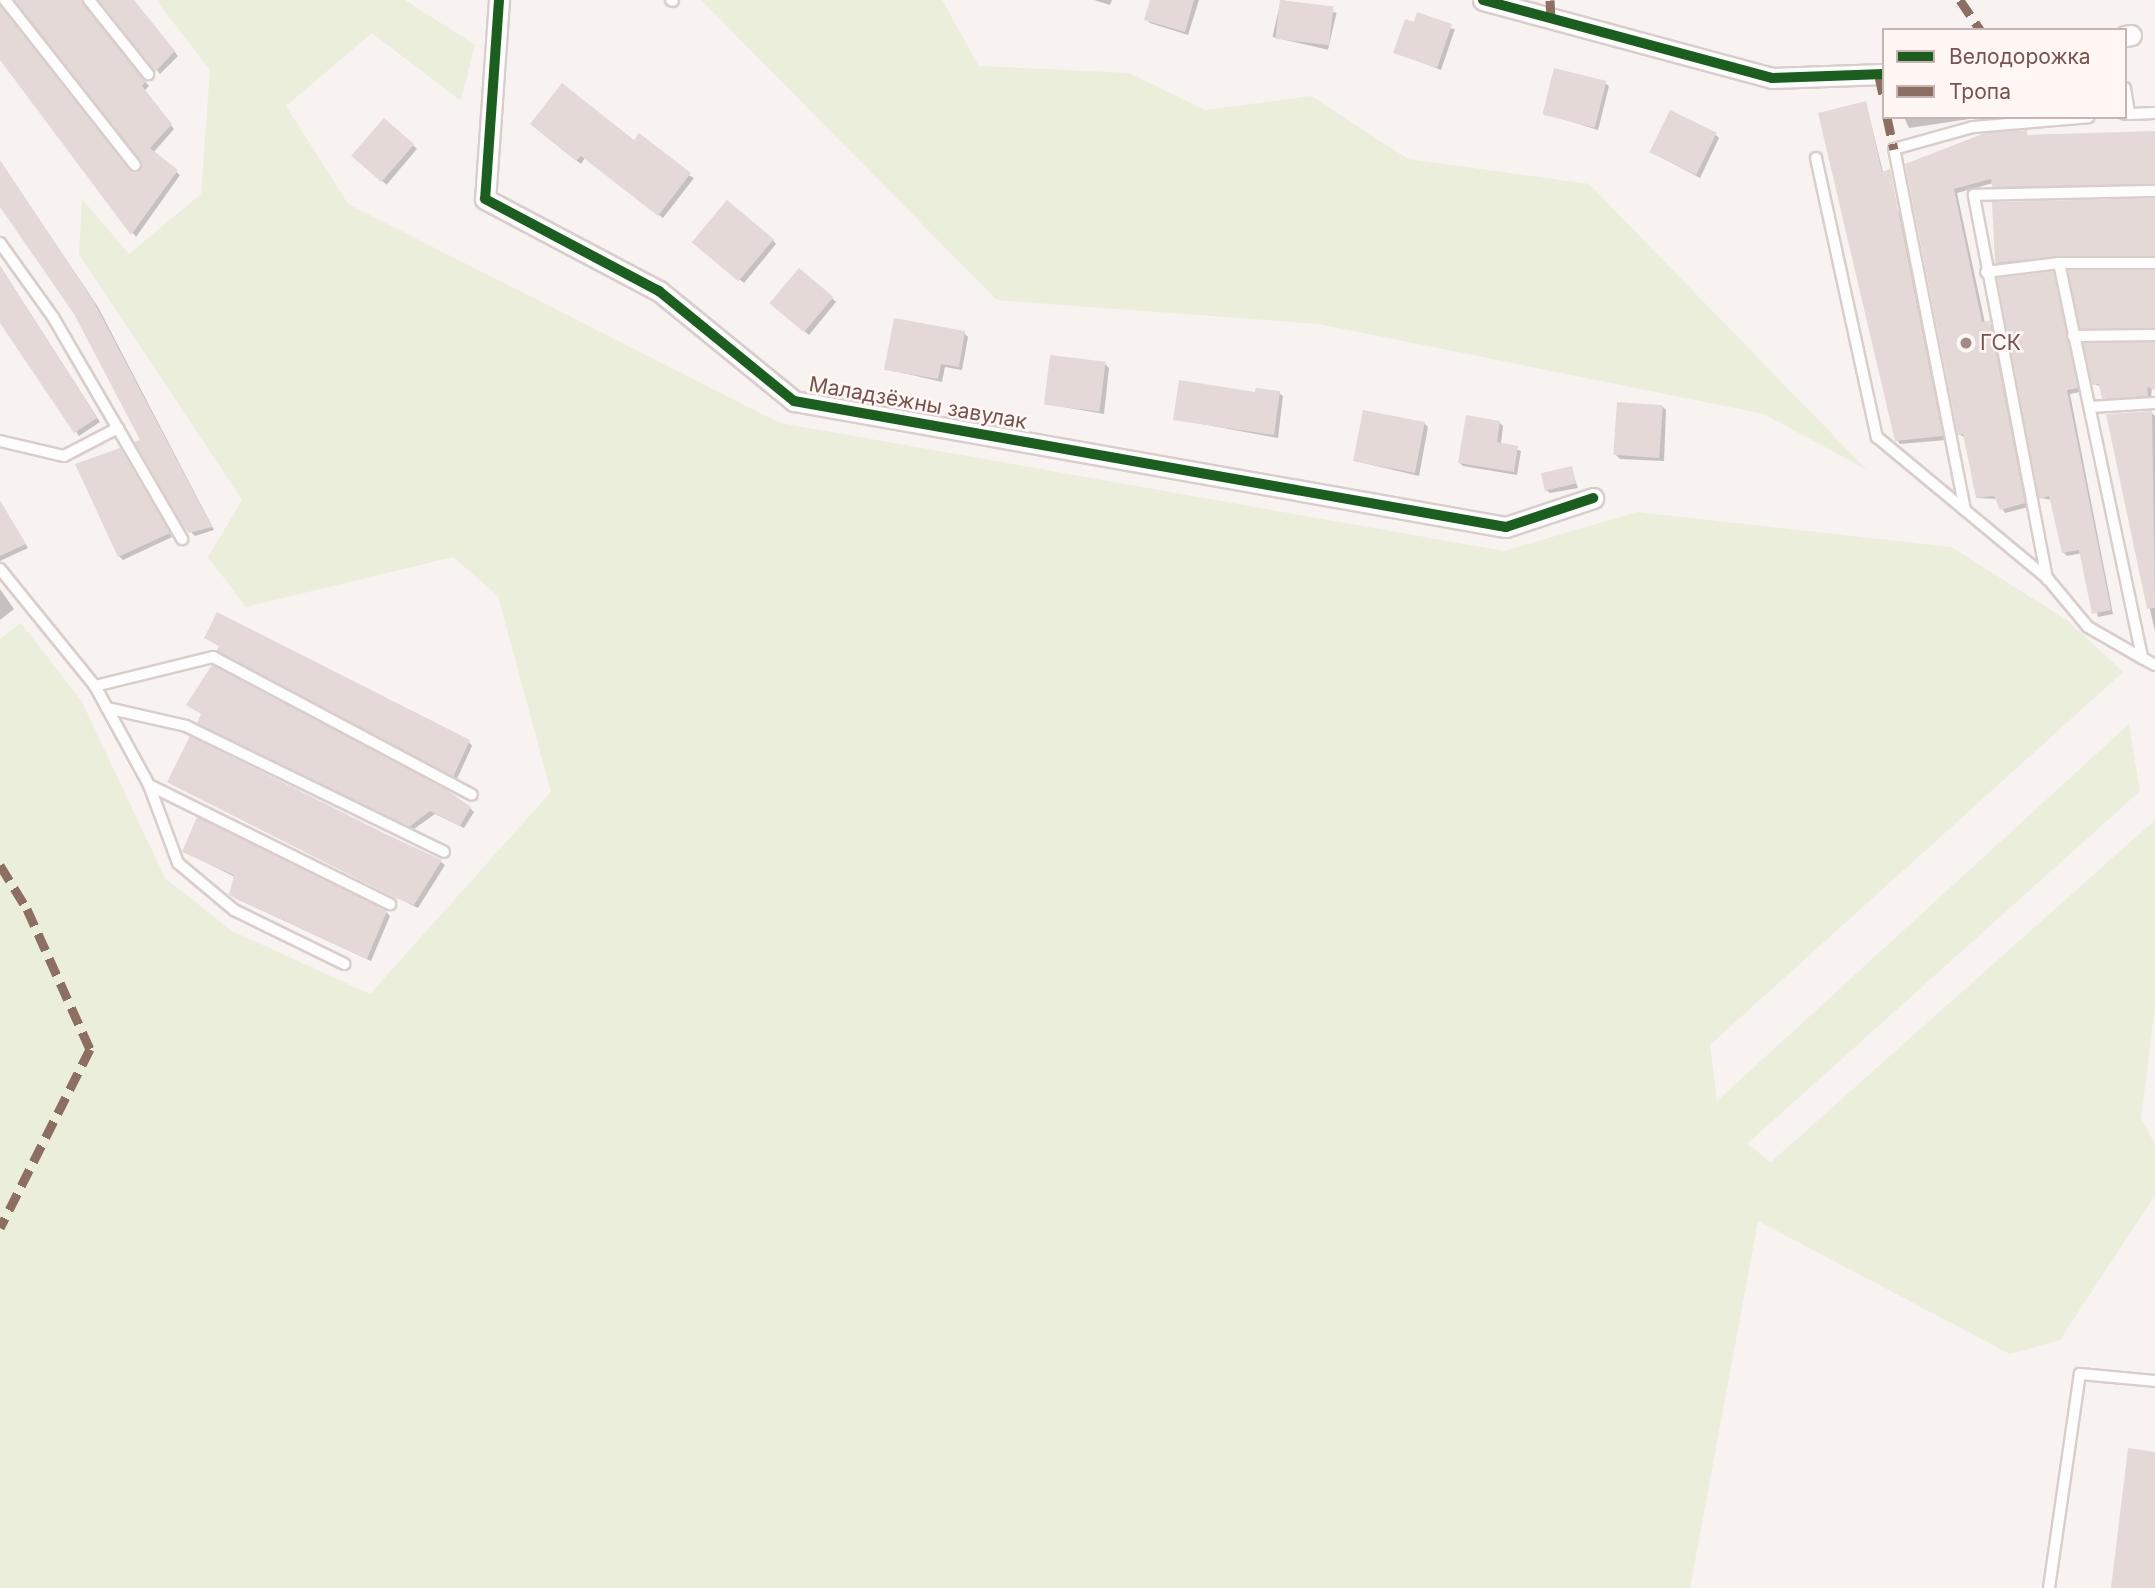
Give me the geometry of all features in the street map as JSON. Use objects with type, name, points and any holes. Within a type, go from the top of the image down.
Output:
[{"type":"street","name":"Маладзёжны завулак","points":[[499,0],[485,199],[659,291],[794,401],[1506,527],[1593,498]]},
{"type":"street","points":[[1483,0],[1550,10],[1772,78],[1882,74]]},
{"type":"lane","points":[[5,0],[135,165]]},
{"type":"lane","points":[[89,0],[148,74]]},
{"type":"lane","points":[[2127,114],[2155,113]]},
{"type":"lane","points":[[1965,511],[1894,149],[1973,127],[2066,119]]},
{"type":"lane","points":[[1816,158],[1877,437],[2048,579],[2088,627],[2155,665]]},
{"type":"lane","points":[[2048,579],[1986,272],[1974,195],[2155,191]]},
{"type":"lane","points":[[0,243],[53,317],[182,539]]},
{"type":"lane","points":[[1986,272],[2059,263],[2155,263]]},
{"type":"lane","points":[[2059,263],[2142,658]]},
{"type":"lane","points":[[2073,336],[2155,335]]},
{"type":"lane","points":[[2091,407],[2155,403]]},
{"type":"lane","points":[[0,441],[64,456],[118,428]]},
{"type":"lane","points":[[0,569],[95,686],[149,785],[178,863],[234,910],[344,964]]},
{"type":"lane","points":[[95,686],[213,657],[472,795]]},
{"type":"lane","points":[[107,708],[186,726],[444,852]]},
{"type":"lane","points":[[149,785],[390,904]]},
{"type":"lane","points":[[2049,1588],[2080,1374],[2155,1381]]},
{"type":"green space","points":[[156,0],[405,0],[475,45],[461,101],[372,33],[286,106],[348,204],[780,423],[1504,551],[1637,512],[1951,547],[2067,620],[2123,672],[1710,1045],[1717,1101],[2129,724],[2140,791],[1747,1144],[1771,1162],[2155,820],[2155,1006],[2141,1119],[2155,1144],[2155,1195],[2060,1340],[2010,1354],[1758,1221],[1690,1588],[0,1588],[0,639],[21,623],[82,702],[165,878],[232,931],[370,994],[551,792],[498,596],[453,557],[246,607],[208,557],[242,500],[79,254],[82,199],[129,254],[201,194],[210,70]]},
{"type":"green space","points":[[701,0],[942,0],[979,66],[1129,73],[1205,110],[1311,96],[1408,159],[1589,184],[1867,470],[1764,414],[1319,324],[997,300]]},
{"type":"building","points":[[14,0],[82,0],[146,81],[142,86],[172,124],[150,148],[178,170],[131,235],[0,60],[0,6],[129,170],[139,171],[141,161]]},
{"type":"building","points":[[99,0],[134,0],[175,51],[155,72]]},
{"type":"building","points":[[1150,0],[1194,0],[1185,32],[1144,20]]},
{"type":"building","points":[[1280,0],[1334,7],[1329,45],[1275,39]]},
{"type":"building","points":[[1417,12],[1452,24],[1437,68],[1393,53],[1405,19],[1414,22]]},
{"type":"building","points":[[1554,68],[1606,81],[1595,128],[1542,115]]},
{"type":"building","points":[[562,83],[634,140],[639,133],[691,173],[658,216],[581,156],[576,161],[530,124]]},
{"type":"building","name":"ГСК","points":[[1866,101],[1882,172],[1890,169],[1943,436],[1895,441],[1818,113]]},
{"type":"building","points":[[1670,110],[1717,133],[1696,175],[1649,152]]},
{"type":"building","points":[[384,118],[414,144],[381,182],[351,156]]},
{"type":"building","name":"ГСК","points":[[2027,130],[2027,135],[2155,131],[2155,184],[1992,187],[1991,179],[1954,189],[1982,322],[1990,321],[2025,503],[2000,510],[1994,496],[1976,498],[1963,434],[1958,435],[1905,164],[1985,133]]},
{"type":"building","points":[[0,160],[94,302],[212,527],[189,533],[134,442],[140,440],[74,314],[0,207]]},
{"type":"building","points":[[2155,198],[2155,256],[2059,256],[1995,263],[1992,202]]},
{"type":"building","points":[[727,200],[774,239],[738,281],[692,242]]},
{"type":"building","points":[[0,266],[97,418],[74,433],[0,323]]},
{"type":"building","points":[[799,268],[833,297],[804,332],[769,303]]},
{"type":"building","points":[[2068,270],[2155,270],[2155,329],[2068,329]]},
{"type":"building","points":[[2053,271],[2078,388],[2067,390],[2111,610],[2092,614],[2079,550],[2062,553],[2049,496],[2039,499],[1997,278]]},
{"type":"building","points":[[894,318],[965,331],[959,367],[941,364],[938,379],[884,370]]},
{"type":"building","points":[[2155,342],[2155,390],[2147,387],[2148,396],[2102,399],[2099,384],[2092,385],[2083,343]]},
{"type":"building","points":[[1050,355],[1106,362],[1099,411],[1044,405]]},
{"type":"building","points":[[1179,380],[1255,392],[1256,388],[1280,391],[1274,435],[1173,420]]},
{"type":"building","points":[[1617,402],[1663,405],[1659,458],[1613,455]]},
{"type":"building","points":[[1363,410],[1425,422],[1415,473],[1353,461]]},
{"type":"building","points":[[2152,411],[2155,608],[2147,609],[2106,414]]},
{"type":"building","points":[[1466,415],[1500,421],[1497,442],[1518,446],[1514,472],[1458,463]]},
{"type":"building","points":[[120,448],[170,533],[118,557],[75,464]]},
{"type":"building","points":[[1572,466],[1576,484],[1545,491],[1541,473]]},
{"type":"building","points":[[0,501],[26,544],[0,556]]},
{"type":"building","points":[[217,612],[470,740],[453,777],[217,651],[219,646],[204,638]]},
{"type":"building","points":[[212,665],[447,790],[471,807],[460,826],[430,811],[409,827],[197,723],[201,714],[186,705]]},
{"type":"building","points":[[190,736],[442,860],[414,905],[393,897],[167,782]]},
{"type":"building","points":[[197,817],[387,911],[367,959],[229,895],[234,875],[182,852]]},
{"type":"building","points":[[2128,1448],[2155,1452],[2155,1588],[2111,1588]]},
{"type":"marked path","points":[[1550,0],[1551,19]]},
{"type":"marked path","points":[[1960,0],[1979,28]]},
{"type":"marked path","points":[[1879,76],[1882,90]]},
{"type":"marked path","points":[[1887,119],[1894,149]]},
{"type":"marked path","points":[[0,865],[27,909],[90,1049],[0,1228]]},
{"type":"cycle path","points":[[499,0],[485,199],[659,291],[794,401],[1506,527],[1593,498]]},
{"type":"cycle path","points":[[1483,0],[1772,78],[1882,74]]},
{"type":"place","name":"ГСК","points":[[1966,343]]}]
